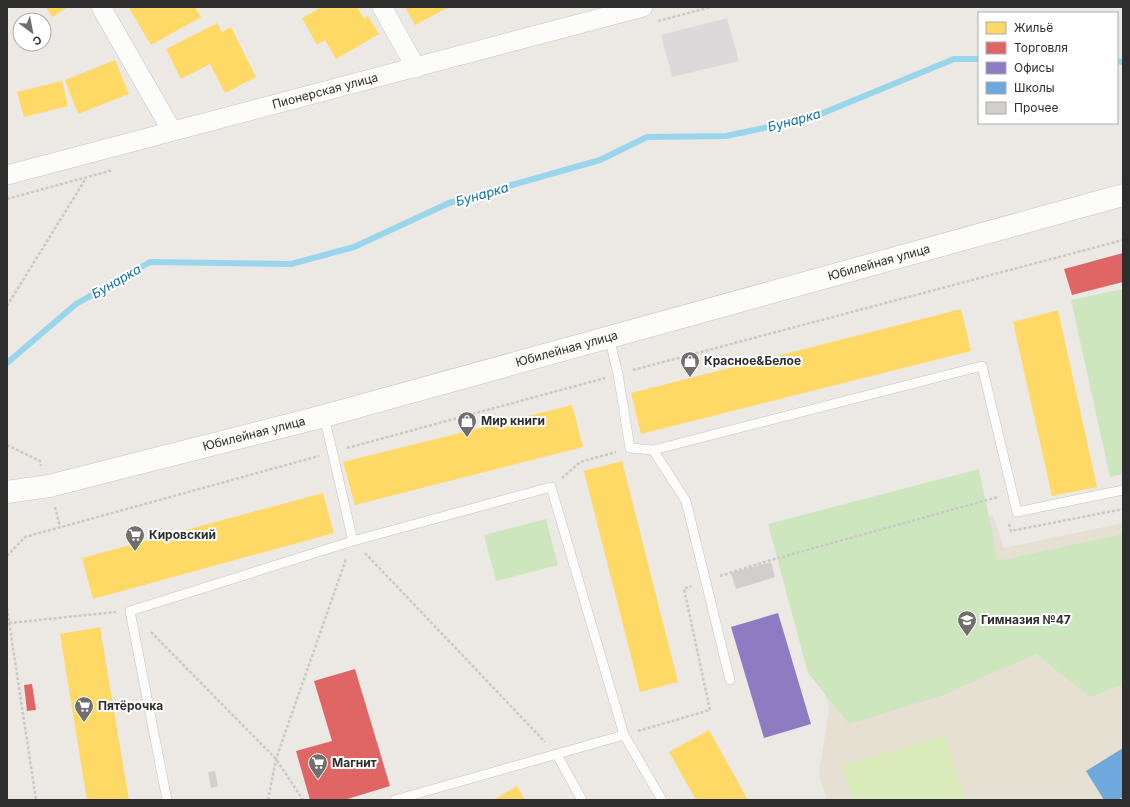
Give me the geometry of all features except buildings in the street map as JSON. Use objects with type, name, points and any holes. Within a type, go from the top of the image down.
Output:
[{"type":"street","points":[[101,7],[172,132]]},
{"type":"street","points":[[382,7],[416,68]]},
{"type":"street","name":"Пионерская улица","points":[[7,175],[643,7]]},
{"type":"street","name":"Юбилейная улица","points":[[7,492],[49,486],[324,416],[1123,195]]},
{"type":"lane","points":[[609,336],[618,374],[630,448],[654,450],[982,366],[1017,512],[1123,490]]},
{"type":"lane","points":[[324,416],[352,541]]},
{"type":"lane","points":[[654,450],[686,501],[730,680]]},
{"type":"lane","points":[[167,800],[130,611],[352,541],[551,487],[624,735],[662,800]]},
{"type":"lane","points":[[395,800],[624,735]]},
{"type":"lane","points":[[557,754],[582,800]]},
{"type":"path","points":[[7,306],[86,177]]},
{"type":"path","points":[[7,556],[25,537],[618,374],[1123,240]]},
{"type":"path","points":[[551,487],[580,462],[630,448]]},
{"type":"path","points":[[624,735],[710,710],[684,589],[706,580],[771,560],[1002,496]]},
{"type":"path","points":[[1007,517],[1011,531],[1123,509]]},
{"type":"path","points":[[268,800],[276,759],[352,541],[557,754]]},
{"type":"path","points":[[7,608],[36,800]]},
{"type":"path","points":[[9,623],[130,611],[276,759],[303,800]]},
{"type":"shaded area","points":[[727,18],[739,61],[672,77],[661,35]]},
{"type":"shaded area","name":"Гимназия №47","points":[[993,516],[1004,548],[1123,523],[1123,800],[827,800],[819,774],[829,709],[794,566]]},
{"type":"green space","points":[[1123,289],[1123,474],[1110,477],[1071,300]]},
{"type":"green space","points":[[979,469],[998,561],[1123,534],[1123,684],[1090,697],[1036,654],[941,696],[849,724],[808,673],[768,524]]},
{"type":"green space","points":[[546,519],[558,565],[496,581],[484,535]]},
{"type":"green space","points":[[945,735],[965,800],[853,800],[842,766]]},
{"type":"waterway","name":"Бунарка","points":[[7,363],[76,304],[150,262],[291,264],[354,247],[449,203],[600,160],[647,137],[726,136],[811,118],[954,59],[978,59]]},
{"type":"waterway","name":"Бунарка","points":[[1118,61],[1123,62]]},
{"type":"place","name":"Красное&Белое","points":[[690,378]]},
{"type":"place","name":"Мир книги","points":[[467,438]]},
{"type":"place","name":"Кировский","points":[[135,552]]},
{"type":"place","name":"Гимназия №47","points":[[967,637]]},
{"type":"place","name":"Пятёрочка","points":[[84,723]]},
{"type":"place","name":"Магнит","points":[[318,780]]}]
